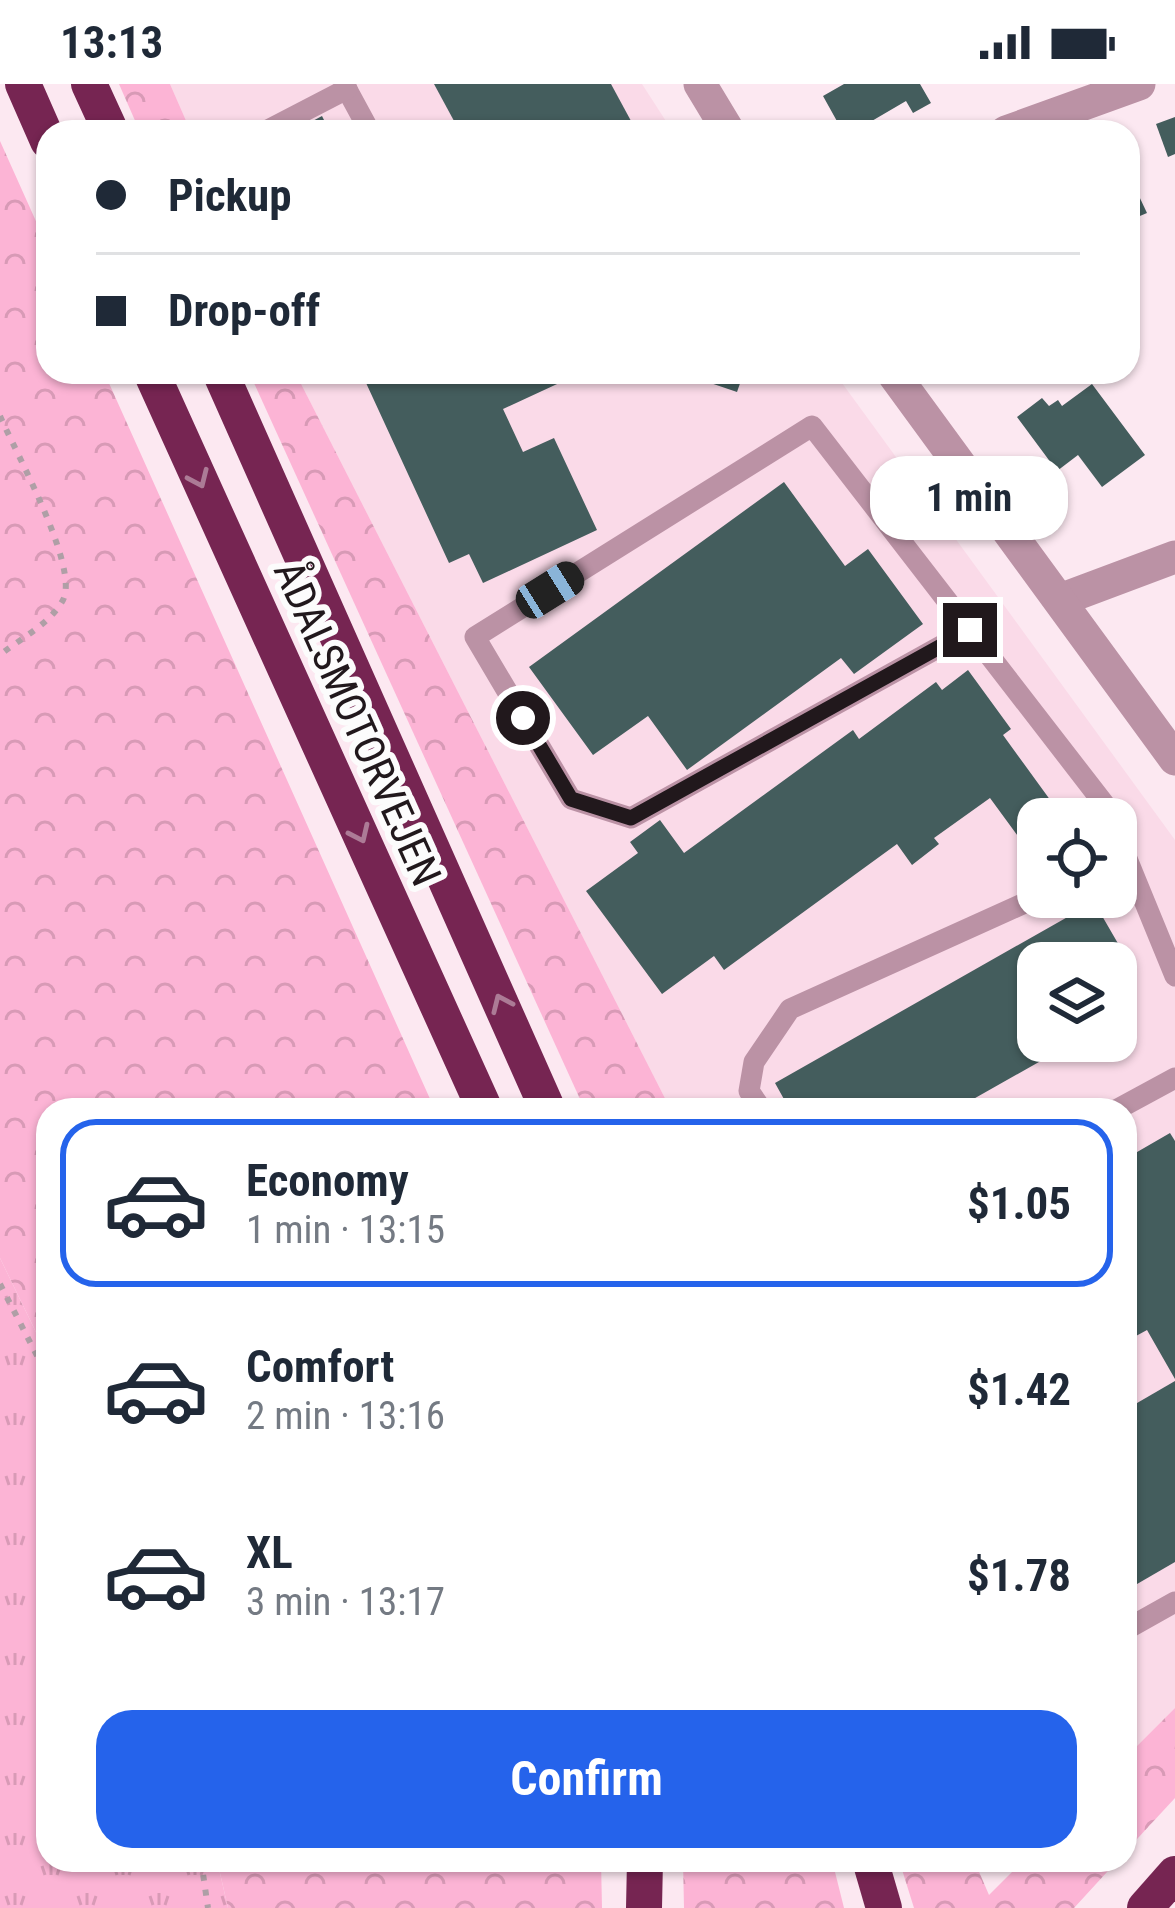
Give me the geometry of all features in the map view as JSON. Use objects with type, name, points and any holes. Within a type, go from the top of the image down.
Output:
[{"type":"highway","points":[[23,84],[39,120]]},
{"type":"highway","points":[[89,84],[106,120]]},
{"type":"highway","name":"ÅDALSMOTORVEJEN","points":[[156,384],[480,1098]]},
{"type":"highway","name":"ÅDALSMOTORVEJEN","points":[[225,384],[543,1098]]},
{"type":"highway","points":[[644,1908],[645,1872]]},
{"type":"highway","points":[[873,1872],[884,1908]]},
{"type":"highway","points":[[1144,1908],[1175,1874]]},
{"type":"street","points":[[700,84],[722,120]]},
{"type":"street","points":[[1039,120],[1139,84]]},
{"type":"street","points":[[901,384],[1175,759]]},
{"type":"street","points":[[1060,600],[1175,557]]},
{"type":"lane","points":[[285,120],[345,87],[363,120]]},
{"type":"lane","points":[[970,630],[631,818],[571,799],[475,637],[812,427],[970,630],[1100,798]]},
{"type":"lane","points":[[1137,894],[1175,976]]},
{"type":"lane","points":[[754,1098],[749,1091],[754,1062],[790,1009],[1017,906]]},
{"type":"lane","points":[[1137,1101],[1172,1087]]},
{"type":"lane","points":[[1137,1623],[1175,1602]]},
{"type":"path","points":[[0,416],[52,532],[65,569],[67,594],[53,616],[0,656]]},
{"type":"path","points":[[0,1284],[36,1354]]},
{"type":"path","points":[[202,1872],[208,1908]]},
{"type":"shaded area","points":[[170,84],[642,84],[665,120],[186,120]]},
{"type":"shaded area","points":[[301,384],[843,384],[1175,840],[1175,1708],[1137,1746],[1137,1098],[665,1098]]},
{"type":"green space","points":[[119,84],[170,84],[186,120],[135,120]]},
{"type":"green space","points":[[0,141],[36,221],[36,384],[109,384],[430,1098],[36,1098],[36,1332],[0,1258]]},
{"type":"green space","points":[[254,384],[301,384],[665,1098],[580,1098]]},
{"type":"green space","points":[[0,1258],[36,1332],[36,1872],[220,1872],[228,1908],[0,1908]]},
{"type":"green space","points":[[1175,1708],[1175,1798],[1137,1839],[1137,1746]]},
{"type":"green space","points":[[220,1872],[601,1872],[602,1908],[228,1908]]},
{"type":"green space","points":[[683,1872],[835,1872],[844,1908],[684,1908]]},
{"type":"green space","points":[[903,1872],[979,1872],[989,1895],[1012,1872],[1107,1872],[1074,1908],[914,1908]]},
{"type":"building","points":[[434,84],[611,84],[630,120],[454,120]]},
{"type":"building","points":[[844,84],[920,84],[931,103],[913,113],[906,101],[874,120],[836,120],[823,96]]},
{"type":"building","points":[[1175,117],[1175,154],[1168,157],[1156,124]]},
{"type":"building","points":[[367,384],[557,384],[503,409],[523,452],[554,438],[597,530],[483,583],[469,554],[449,563]]},
{"type":"building","points":[[713,384],[740,384],[737,392]]},
{"type":"building","points":[[1092,384],[1145,455],[1102,487],[1078,455],[1057,471],[1017,417],[1042,398],[1049,406],[1058,400],[1062,406]]},
{"type":"building","points":[[784,482],[845,566],[868,549],[923,624],[854,674],[841,658],[687,770],[648,716],[593,755],[529,667]]},
{"type":"building","points":[[968,670],[1011,729],[1003,735],[1049,798],[1017,798],[1017,835],[990,798],[934,838],[939,844],[912,865],[897,844],[724,970],[714,956],[662,994],[586,891],[638,853],[630,842],[660,820],[684,853],[853,730],[859,739],[936,682],[942,690]]},
{"type":"building","points":[[1066,918],[1103,918],[1117,942],[1024,942]]},
{"type":"building","points":[[1017,946],[1017,1062],[1039,1062],[975,1098],[783,1098],[775,1083]]},
{"type":"building","points":[[1170,1133],[1175,1141],[1175,1379],[1147,1330],[1137,1335],[1137,1152]]},
{"type":"building","points":[[1175,1381],[1175,1562],[1137,1584],[1137,1403]]},
{"type":"route","points":[[523,718],[571,799],[631,818],[970,630]]}]
